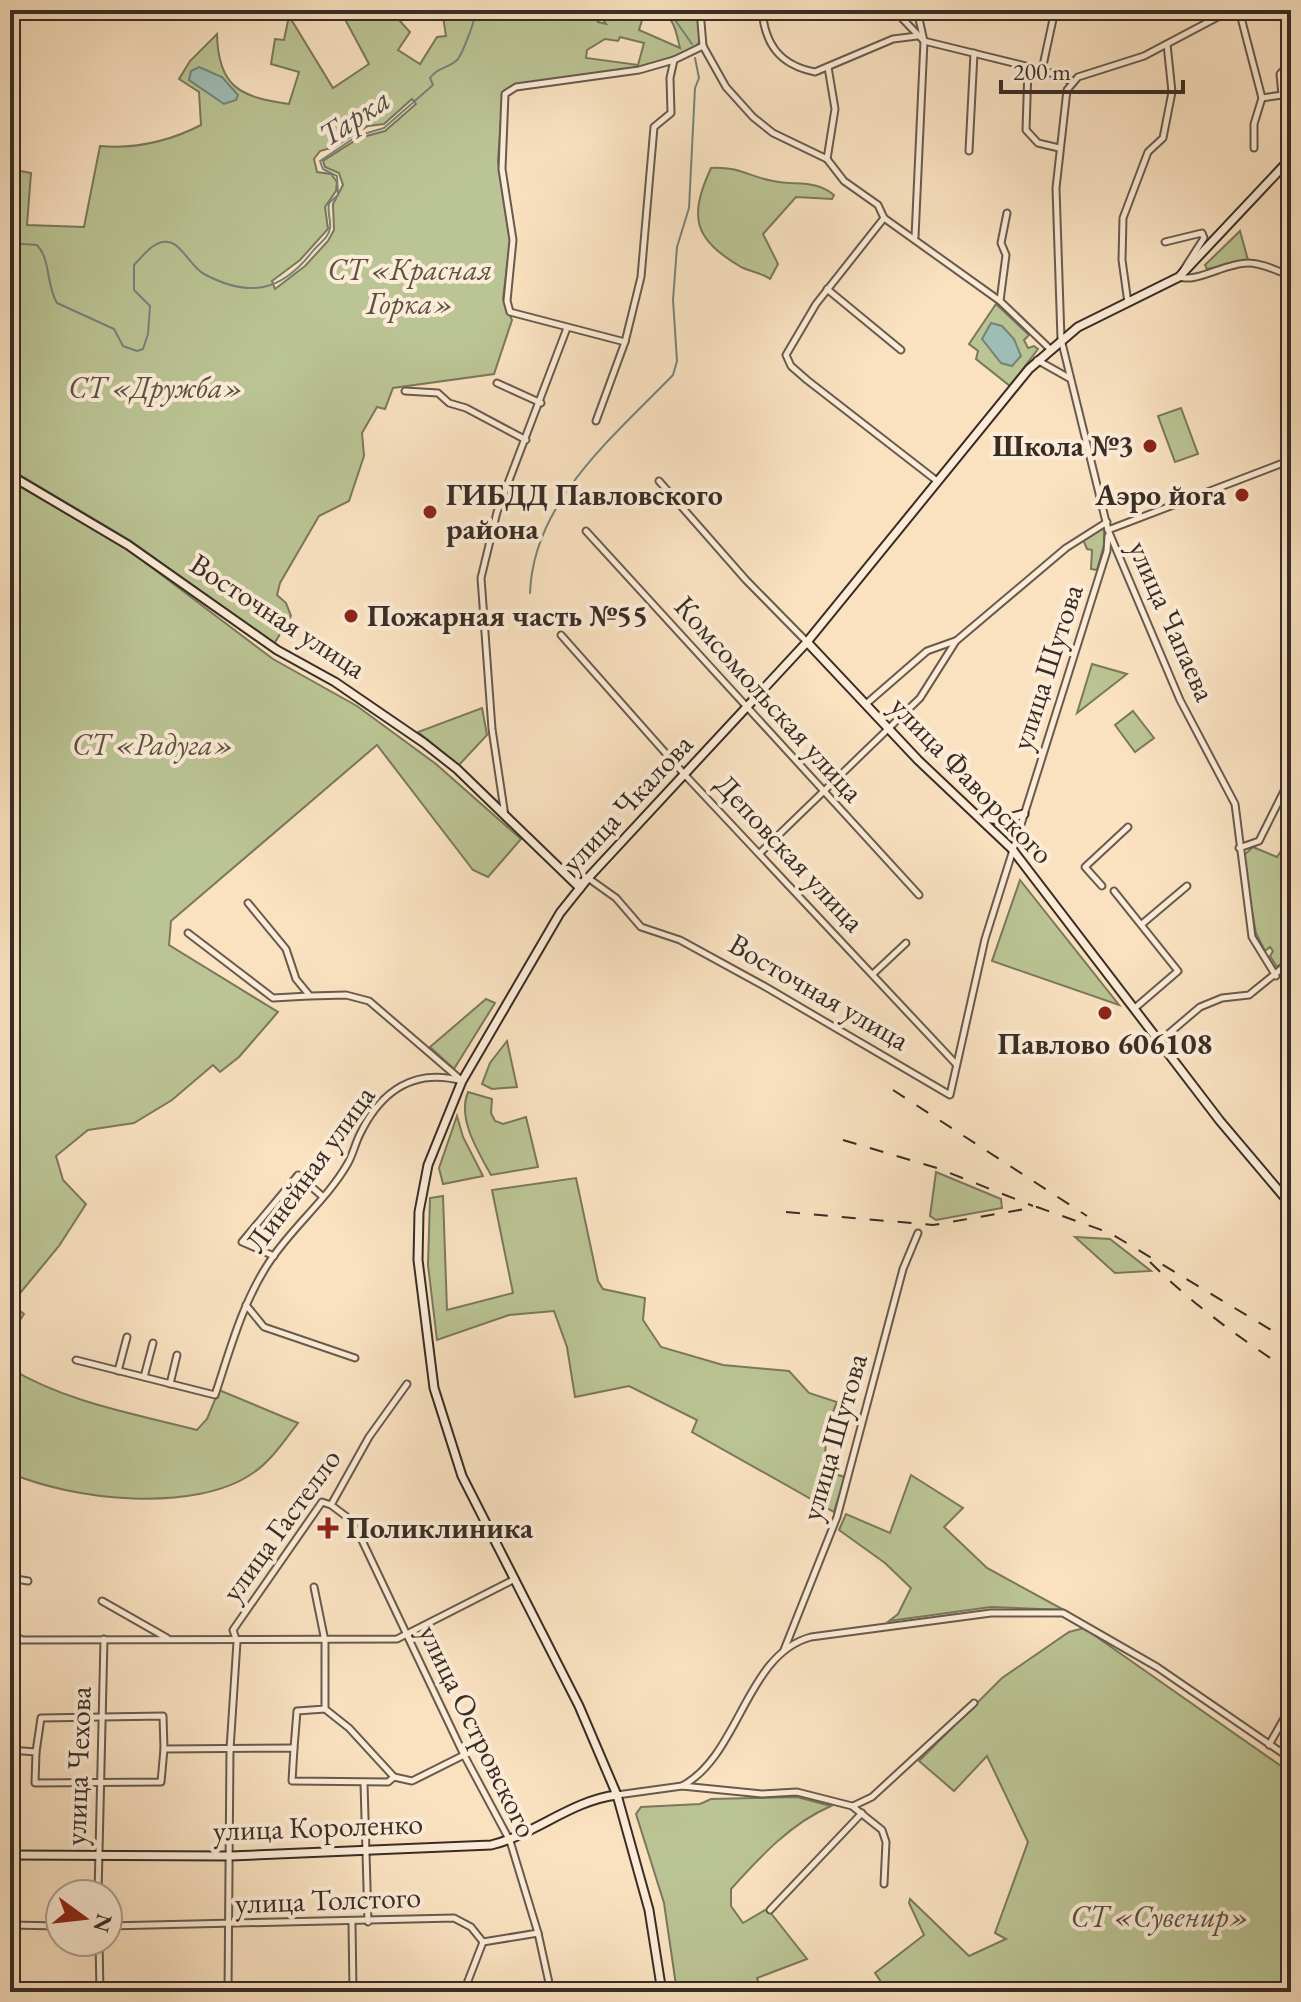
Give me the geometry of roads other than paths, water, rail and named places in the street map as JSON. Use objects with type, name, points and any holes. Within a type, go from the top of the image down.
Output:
[{"type":"main road","name":"улица Чкалова","points":[[662,1992],[646,1896],[617,1795],[579,1706],[462,1476],[434,1388],[421,1304],[418,1260],[422,1192],[435,1144],[462,1081],[560,913],[588,878],[807,642],[1037,360],[1087,322],[1162,288],[1179,277],[1291,158]]},
{"type":"main road","name":"Восточная улица","points":[[10,475],[128,545],[277,650],[391,719],[457,769],[580,888]]},
{"type":"main road","name":"улица Фаворского","points":[[807,642],[889,729],[1012,849],[1268,1182],[1291,1205]]},
{"type":"main road","points":[[981,818],[1001,820],[1024,814]]},
{"type":"main road","name":"улица Короленко","points":[[10,1855],[231,1856],[510,1841],[559,1816],[617,1795]]},
{"type":"street","points":[[700,10],[703,46],[726,87],[753,117],[773,133],[827,159],[844,181],[878,205],[884,218],[915,237],[949,267],[1000,301],[1049,348]]},
{"type":"street","points":[[762,10],[763,26],[775,54],[802,70],[815,72],[893,39],[918,36]]},
{"type":"street","points":[[894,10],[924,41],[1028,66],[1072,81],[1087,73],[1144,56],[1230,10]]},
{"type":"street","points":[[915,237],[924,41],[917,10]]},
{"type":"street","points":[[1042,70],[1055,10]]},
{"type":"street","points":[[1239,10],[1262,98],[1254,124],[1254,148]]},
{"type":"street","points":[[1288,10],[1291,49]]},
{"type":"street","points":[[1128,304],[1122,260],[1123,218],[1148,152],[1163,138],[1172,92],[1167,44]]},
{"type":"street","points":[[625,342],[510,312],[507,301],[513,240],[502,169],[505,94],[510,89],[639,70],[674,60],[703,46]]},
{"type":"street","points":[[969,151],[974,53]]},
{"type":"street","points":[[596,421],[625,342],[641,277],[654,127],[671,113],[670,78],[674,60]]},
{"type":"street","points":[[1262,98],[1282,95],[1280,74],[1291,62]]},
{"type":"street","points":[[1028,66],[1026,130],[1038,143],[1059,148]]},
{"type":"street","points":[[827,159],[835,109],[828,67]]},
{"type":"street","name":"улица Чапаева","points":[[1072,81],[1065,99],[1056,188],[1061,339],[1070,379],[1108,530],[1180,700],[1235,804],[1252,937],[1276,976]]},
{"type":"street","points":[[1000,301],[1006,255],[1001,243],[1007,213]]},
{"type":"street","points":[[884,218],[827,289],[792,340],[786,350],[787,360],[807,380],[937,481]]},
{"type":"street","points":[[1165,242],[1202,233],[1204,238],[1179,277],[1193,279],[1211,269],[1246,263],[1291,276]]},
{"type":"street","points":[[827,289],[901,350]]},
{"type":"street","points":[[505,817],[492,729],[481,578],[497,512],[567,328]]},
{"type":"street","points":[[1037,360],[1070,379]]},
{"type":"street","points":[[497,383],[541,403]]},
{"type":"street","points":[[405,391],[438,393],[449,403],[526,440]]},
{"type":"street","points":[[1108,530],[1291,460]]},
{"type":"street","name":"улица Фаворского","points":[[659,481],[746,580],[807,642]]},
{"type":"street","points":[[761,852],[920,698],[956,641],[1066,548],[1107,522]]},
{"type":"street","name":"улица Шутова","points":[[950,1095],[985,939],[1107,551],[1108,530]]},
{"type":"street","name":"Комсомольская улица","points":[[586,531],[919,895]]},
{"type":"street","name":"Деповская улица","points":[[561,635],[685,775],[761,852],[957,1065]]},
{"type":"street","points":[[866,704],[927,651],[956,641]]},
{"type":"street","points":[[1239,848],[1259,841],[1291,777]]},
{"type":"street","points":[[1102,886],[1085,867],[1128,827]]},
{"type":"street","name":"Восточная улица","points":[[588,878],[616,898],[641,927],[680,940],[752,979],[950,1095]]},
{"type":"street","points":[[1142,924],[1187,886]]},
{"type":"street","points":[[1114,891],[1178,971],[1135,1008]]},
{"type":"street","points":[[248,903],[286,949],[296,979],[310,996]]},
{"type":"street","points":[[188,933],[273,998],[346,995],[369,1001],[462,1081]]},
{"type":"street","points":[[874,973],[906,943]]},
{"type":"street","points":[[1160,1041],[1200,1007],[1222,998],[1249,995],[1291,961]]},
{"type":"street","name":"Линейная улица","points":[[76,1360],[215,1395],[245,1304],[274,1256],[348,1163],[359,1135],[385,1096],[421,1077],[444,1076],[462,1081]]},
{"type":"street","points":[[274,1256],[242,1242],[298,1175],[322,1196]]},
{"type":"street","name":"улица Шутова","points":[[682,1786],[700,1776],[713,1760],[752,1692],[783,1651],[837,1517],[903,1269],[918,1233]]},
{"type":"street","points":[[245,1304],[264,1327],[355,1358]]},
{"type":"street","points":[[118,1371],[127,1337]]},
{"type":"street","points":[[144,1377],[153,1343]]},
{"type":"street","points":[[170,1384],[177,1355]]},
{"type":"street","name":"улица Гастелло","points":[[228,1992],[231,1925],[230,1749],[237,1642],[233,1630],[322,1502],[331,1505],[369,1437],[407,1384]]},
{"type":"street","name":"улица Островского","points":[[331,1505],[347,1517],[359,1534],[464,1755],[510,1841],[538,1933],[551,1992]]},
{"type":"street","points":[[10,1578],[28,1581]]},
{"type":"street","points":[[10,1633],[22,1640],[237,1642],[397,1639],[515,1579]]},
{"type":"street","points":[[314,1587],[325,1641],[325,1709]]},
{"type":"street","points":[[102,1601],[169,1639]]},
{"type":"street","points":[[783,1651],[797,1641],[811,1637],[874,1628],[991,1613],[1063,1613],[1157,1667],[1291,1759]]},
{"type":"street","name":"улица Чехова","points":[[97,1878],[104,1639]]},
{"type":"street","points":[[852,1806],[872,1797],[974,1703]]},
{"type":"street","points":[[1269,1745],[1291,1706]]},
{"type":"street","points":[[394,1777],[388,1782],[364,1783],[292,1781],[297,1711],[325,1709],[349,1728],[394,1777],[412,1781],[464,1755]]},
{"type":"street","points":[[163,1716],[164,1749],[161,1782],[35,1783],[41,1718],[163,1716]]},
{"type":"street","points":[[164,1749],[294,1748]]},
{"type":"street","points":[[10,1750],[36,1752]]},
{"type":"street","points":[[364,1783],[368,1922]]},
{"type":"street","points":[[617,1795],[682,1786],[762,1794],[797,1792],[852,1806],[882,1830],[886,1842],[884,1884]]},
{"type":"street","points":[[770,1910],[862,1813]]},
{"type":"street","name":"улица Толстого","points":[[124,1926],[352,1923],[454,1918],[471,1927],[483,1942]]},
{"type":"street","points":[[352,1923],[353,1991],[466,1986],[483,1942],[538,1933]]},
{"type":"street","points":[[10,1925],[44,1926]]},
{"type":"street","points":[[99,1958],[100,1992]]},
{"type":"water","points":[[199,67],[222,77],[238,95],[236,100],[224,104],[189,80],[191,71]]},
{"type":"water","points":[[991,323],[1002,326],[1014,339],[1021,356],[1012,366],[1001,363],[982,339]]},
{"type":"waterway","name":"Тарка","points":[[10,243],[37,245],[57,303],[114,329],[123,346],[137,351],[143,349],[148,334],[150,306],[134,290],[134,265],[158,243],[173,243],[199,271],[220,282],[250,288],[276,283],[300,265],[329,232],[329,203],[338,195],[337,176],[323,169],[320,161],[357,136],[384,128],[433,85],[430,78],[433,74],[455,62],[460,55],[475,15],[470,10]]},
{"type":"waterway","points":[[609,10],[618,16],[646,10]]},
{"type":"waterway","points":[[668,10],[692,44]]},
{"type":"waterway","points":[[530,593],[535,560],[545,529],[561,500],[603,447],[673,375],[677,361],[673,300],[677,247],[689,208],[695,88],[699,78],[695,58]]},
{"type":"railway","points":[[893,1090],[1087,1216]]},
{"type":"railway","points":[[843,1140],[937,1168],[1033,1206]]},
{"type":"railway","points":[[786,1212],[933,1225],[1037,1207],[1110,1233],[1291,1342]]},
{"type":"railway","points":[[1150,1262],[1183,1293],[1291,1372]]},
{"type":"place","name":"Школа №3","points":[[1150,446]]},
{"type":"place","name":"Аэро йога","points":[[1242,495]]},
{"type":"place","name":"ГИБДД Павловского района","points":[[430,512]]},
{"type":"place","name":"Пожарная часть №55","points":[[351,616]]},
{"type":"place","name":"Павлово 606108","points":[[1105,1013]]},
{"type":"place","name":"Поликлиника","points":[[328,1528]]},
{"type":"park label","name":"СТ «Красная Горка»","points":[[410,287]]},
{"type":"park label","name":"СТ «Дружба»","points":[[156,388]]},
{"type":"park label","name":"СТ «Радуга»","points":[[153,745]]},
{"type":"park label","name":"СТ «Сувенир»","points":[[1160,1917]]}]
